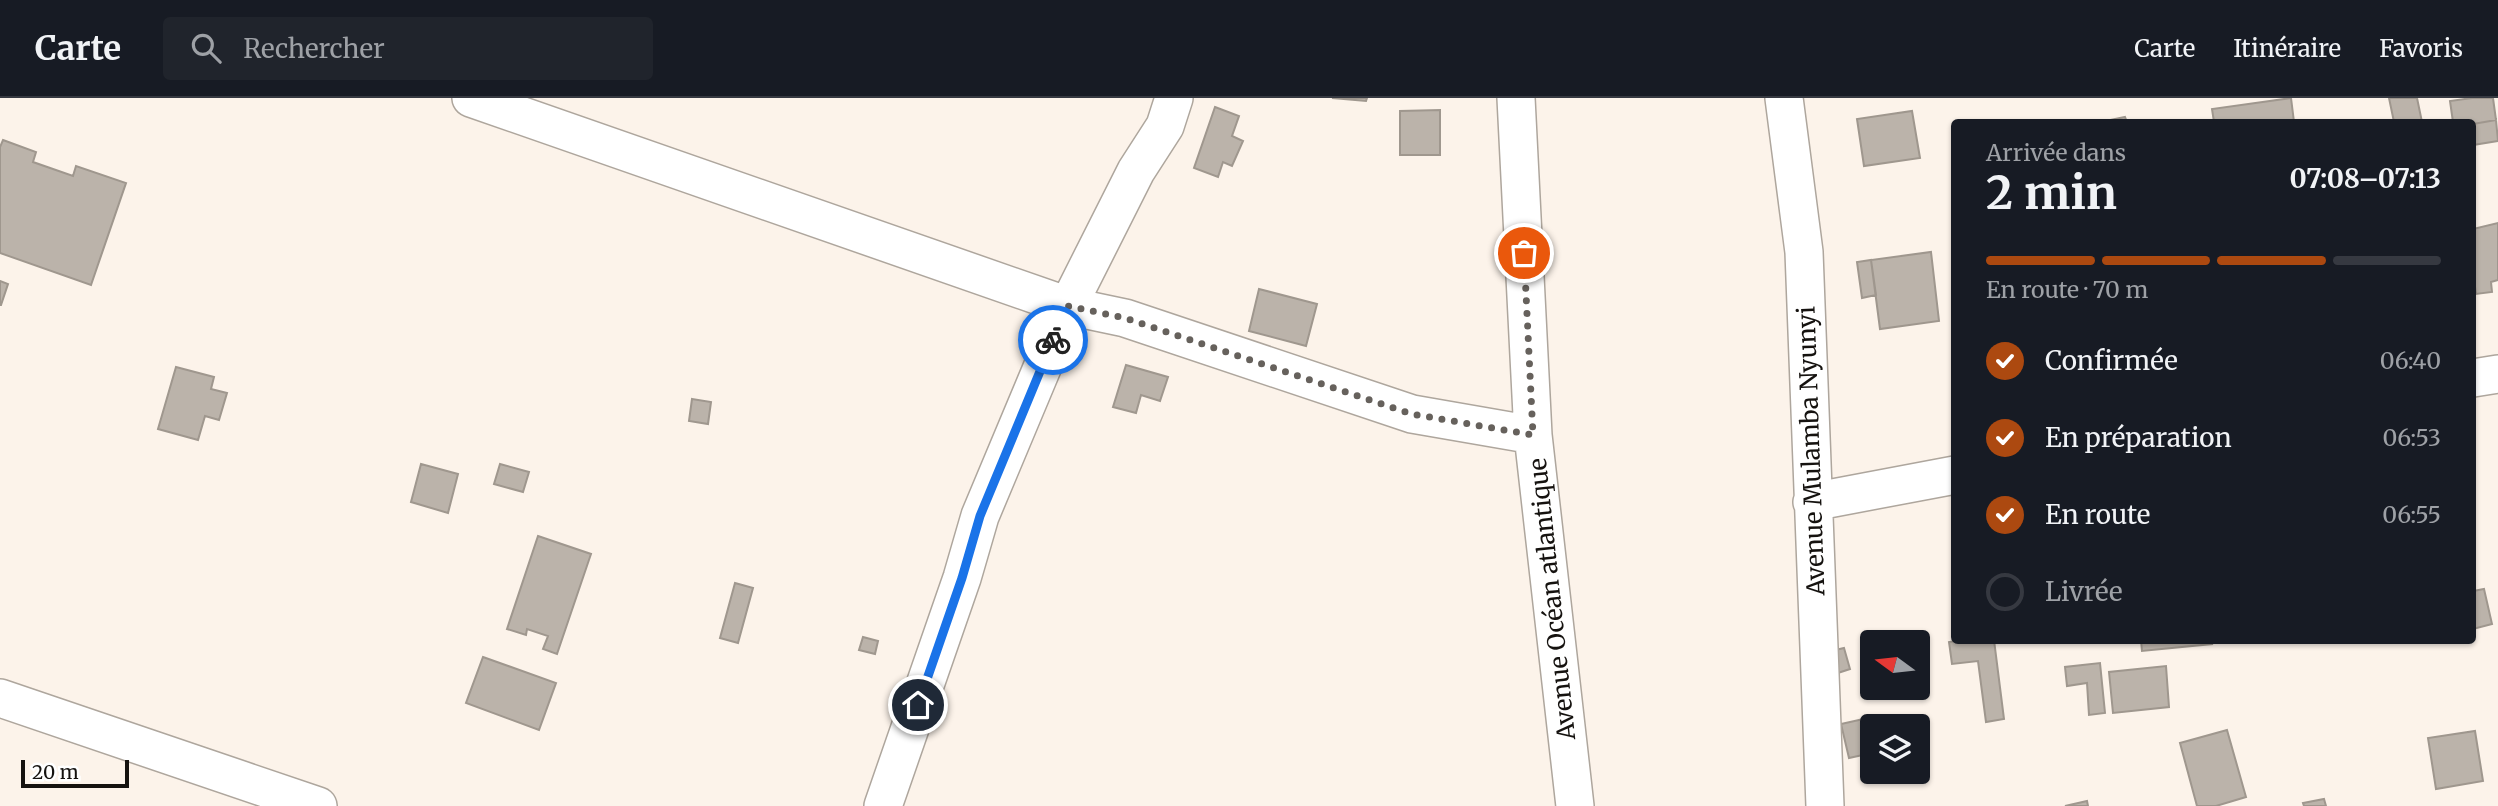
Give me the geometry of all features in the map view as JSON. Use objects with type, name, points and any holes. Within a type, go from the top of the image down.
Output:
[{"type":"street","points":[[471,98],[1068,306],[1125,318],[1412,414],[1533,435]]},
{"type":"street","points":[[883,806],[962,578],[980,516],[1068,306],[1136,170],[1165,126],[1174,98]]},
{"type":"street","name":"Avenue Océan atlantique","points":[[1516,98],[1533,435],[1575,806]]},
{"type":"street","name":"Avenue Mulamba Nyunyi","points":[[1784,98],[1804,252],[1825,806]]},
{"type":"street","points":[[2476,378],[2498,374]]},
{"type":"street","points":[[1812,502],[1951,476]]},
{"type":"street","points":[[0,698],[318,806]]},
{"type":"building","points":[[1332,98],[1367,98],[1366,101]]},
{"type":"building","points":[[2291,98],[2294,119],[2214,119],[2212,109]]},
{"type":"building","points":[[2389,98],[2417,98],[2421,119],[2393,119]]},
{"type":"building","points":[[2493,98],[2496,120],[2476,123],[2476,119],[2453,119],[2450,101]]},
{"type":"building","points":[[1215,107],[1239,116],[1232,136],[1243,141],[1232,166],[1223,162],[1218,177],[1194,168]]},
{"type":"building","points":[[1440,110],[1440,155],[1400,155],[1400,111]]},
{"type":"building","points":[[1912,111],[1920,158],[1864,166],[1857,119]]},
{"type":"building","points":[[2496,120],[2498,141],[2476,145],[2476,123]]},
{"type":"building","points":[[3,140],[36,152],[33,162],[73,176],[76,166],[126,183],[91,285],[0,253],[0,147]]},
{"type":"building","points":[[2498,223],[2498,280],[2491,282],[2492,292],[2476,294],[2476,228]]},
{"type":"building","points":[[1931,252],[1939,321],[1880,329],[1871,260]]},
{"type":"building","points":[[1871,260],[1876,295],[1862,298],[1857,262]]},
{"type":"building","points":[[0,281],[8,284],[1,305],[0,305]]},
{"type":"building","points":[[1259,289],[1317,304],[1306,346],[1249,331]]},
{"type":"building","points":[[1126,365],[1168,377],[1160,401],[1141,395],[1136,413],[1113,407]]},
{"type":"building","points":[[176,367],[214,377],[211,389],[227,393],[219,420],[205,416],[198,440],[158,429]]},
{"type":"building","points":[[692,399],[711,402],[708,424],[689,421]]},
{"type":"building","points":[[421,464],[458,474],[448,513],[411,502]]},
{"type":"building","points":[[500,464],[529,472],[523,492],[494,484]]},
{"type":"building","points":[[538,536],[591,554],[557,654],[543,649],[548,636],[527,629],[526,635],[507,629]]},
{"type":"building","points":[[735,583],[753,588],[738,643],[720,638]]},
{"type":"building","points":[[2484,589],[2492,624],[2476,628],[2476,590]]},
{"type":"building","points":[[863,637],[878,641],[875,654],[859,650]]},
{"type":"building","points":[[1949,642],[1995,644],[2004,719],[1986,722],[1978,661],[1952,664]]},
{"type":"building","points":[[2141,644],[2212,644],[2142,651]]},
{"type":"building","points":[[1844,648],[1850,669],[1838,673],[1831,651]]},
{"type":"building","points":[[483,657],[556,683],[539,730],[466,703]]},
{"type":"building","points":[[2100,663],[2105,713],[2089,715],[2087,683],[2067,686],[2065,667]]},
{"type":"building","points":[[2166,666],[2169,707],[2113,713],[2109,672]]},
{"type":"building","points":[[1860,720],[1860,756],[1849,758],[1841,724]]},
{"type":"building","points":[[2227,730],[2246,797],[2216,806],[2197,806],[2180,743]]},
{"type":"building","points":[[2475,731],[2483,781],[2436,789],[2428,738]]},
{"type":"building","points":[[2324,799],[2326,806],[2304,806],[2303,803]]},
{"type":"building","points":[[2087,801],[2088,806],[2065,806]]},
{"type":"way so far","points":[[1053,340],[1068,306],[1125,318],[1412,414],[1533,435],[1524,253]]},
{"type":"route","points":[[918,705],[962,578],[980,516],[1053,340]]}]
